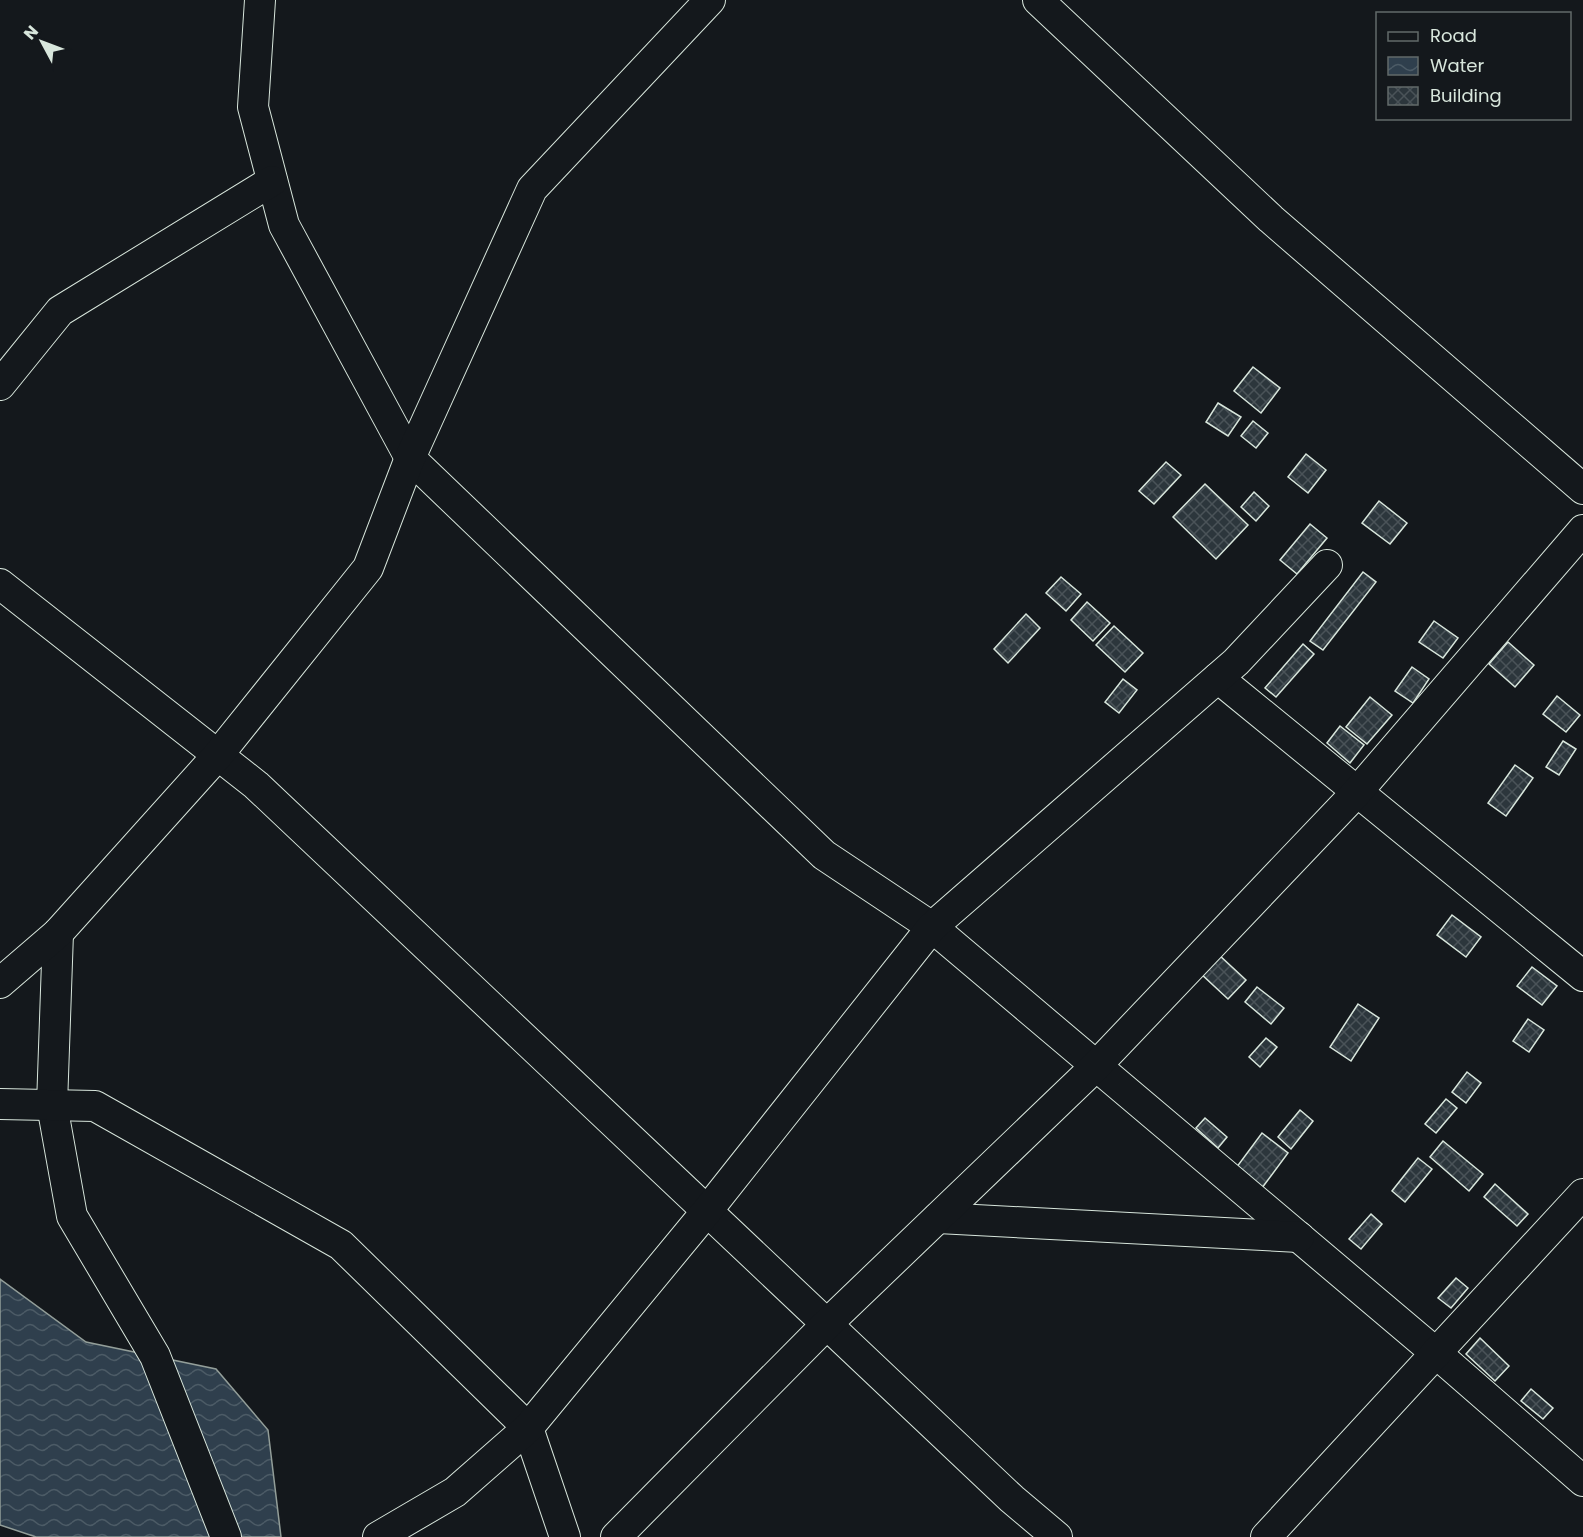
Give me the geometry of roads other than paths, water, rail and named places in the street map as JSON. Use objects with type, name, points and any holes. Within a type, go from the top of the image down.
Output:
[{"type":"street","points":[[260,0],[253,107],[284,225],[410,458],[824,855],[932,927],[1436,1353],[1583,1481]]},
{"type":"street","points":[[0,983],[58,933],[218,755],[368,568],[410,458],[532,189],[710,0]]},
{"type":"street","points":[[1038,0],[1270,219],[1583,489]]},
{"type":"street","points":[[0,384],[60,311],[272,181]]},
{"type":"street","points":[[616,1537],[826,1324],[1096,1066],[1357,792],[1583,530]]},
{"type":"street","points":[[378,1537],[455,1492],[528,1428],[707,1211],[932,927],[1236,662],[1327,565]]},
{"type":"street","points":[[0,584],[264,793],[1012,1499],[1058,1537]]},
{"type":"street","points":[[1218,678],[1583,976]]},
{"type":"street","points":[[58,933],[51,1105],[72,1216],[155,1356],[226,1537]]},
{"type":"street","points":[[0,1104],[95,1106],[341,1245],[528,1428],[566,1537]]},
{"type":"street","points":[[1266,1537],[1583,1194]]},
{"type":"street","points":[[938,1218],[1299,1237]]},
{"type":"water","points":[[0,1279],[86,1342],[216,1369],[268,1430],[281,1537],[36,1537],[0,1525]]}]
